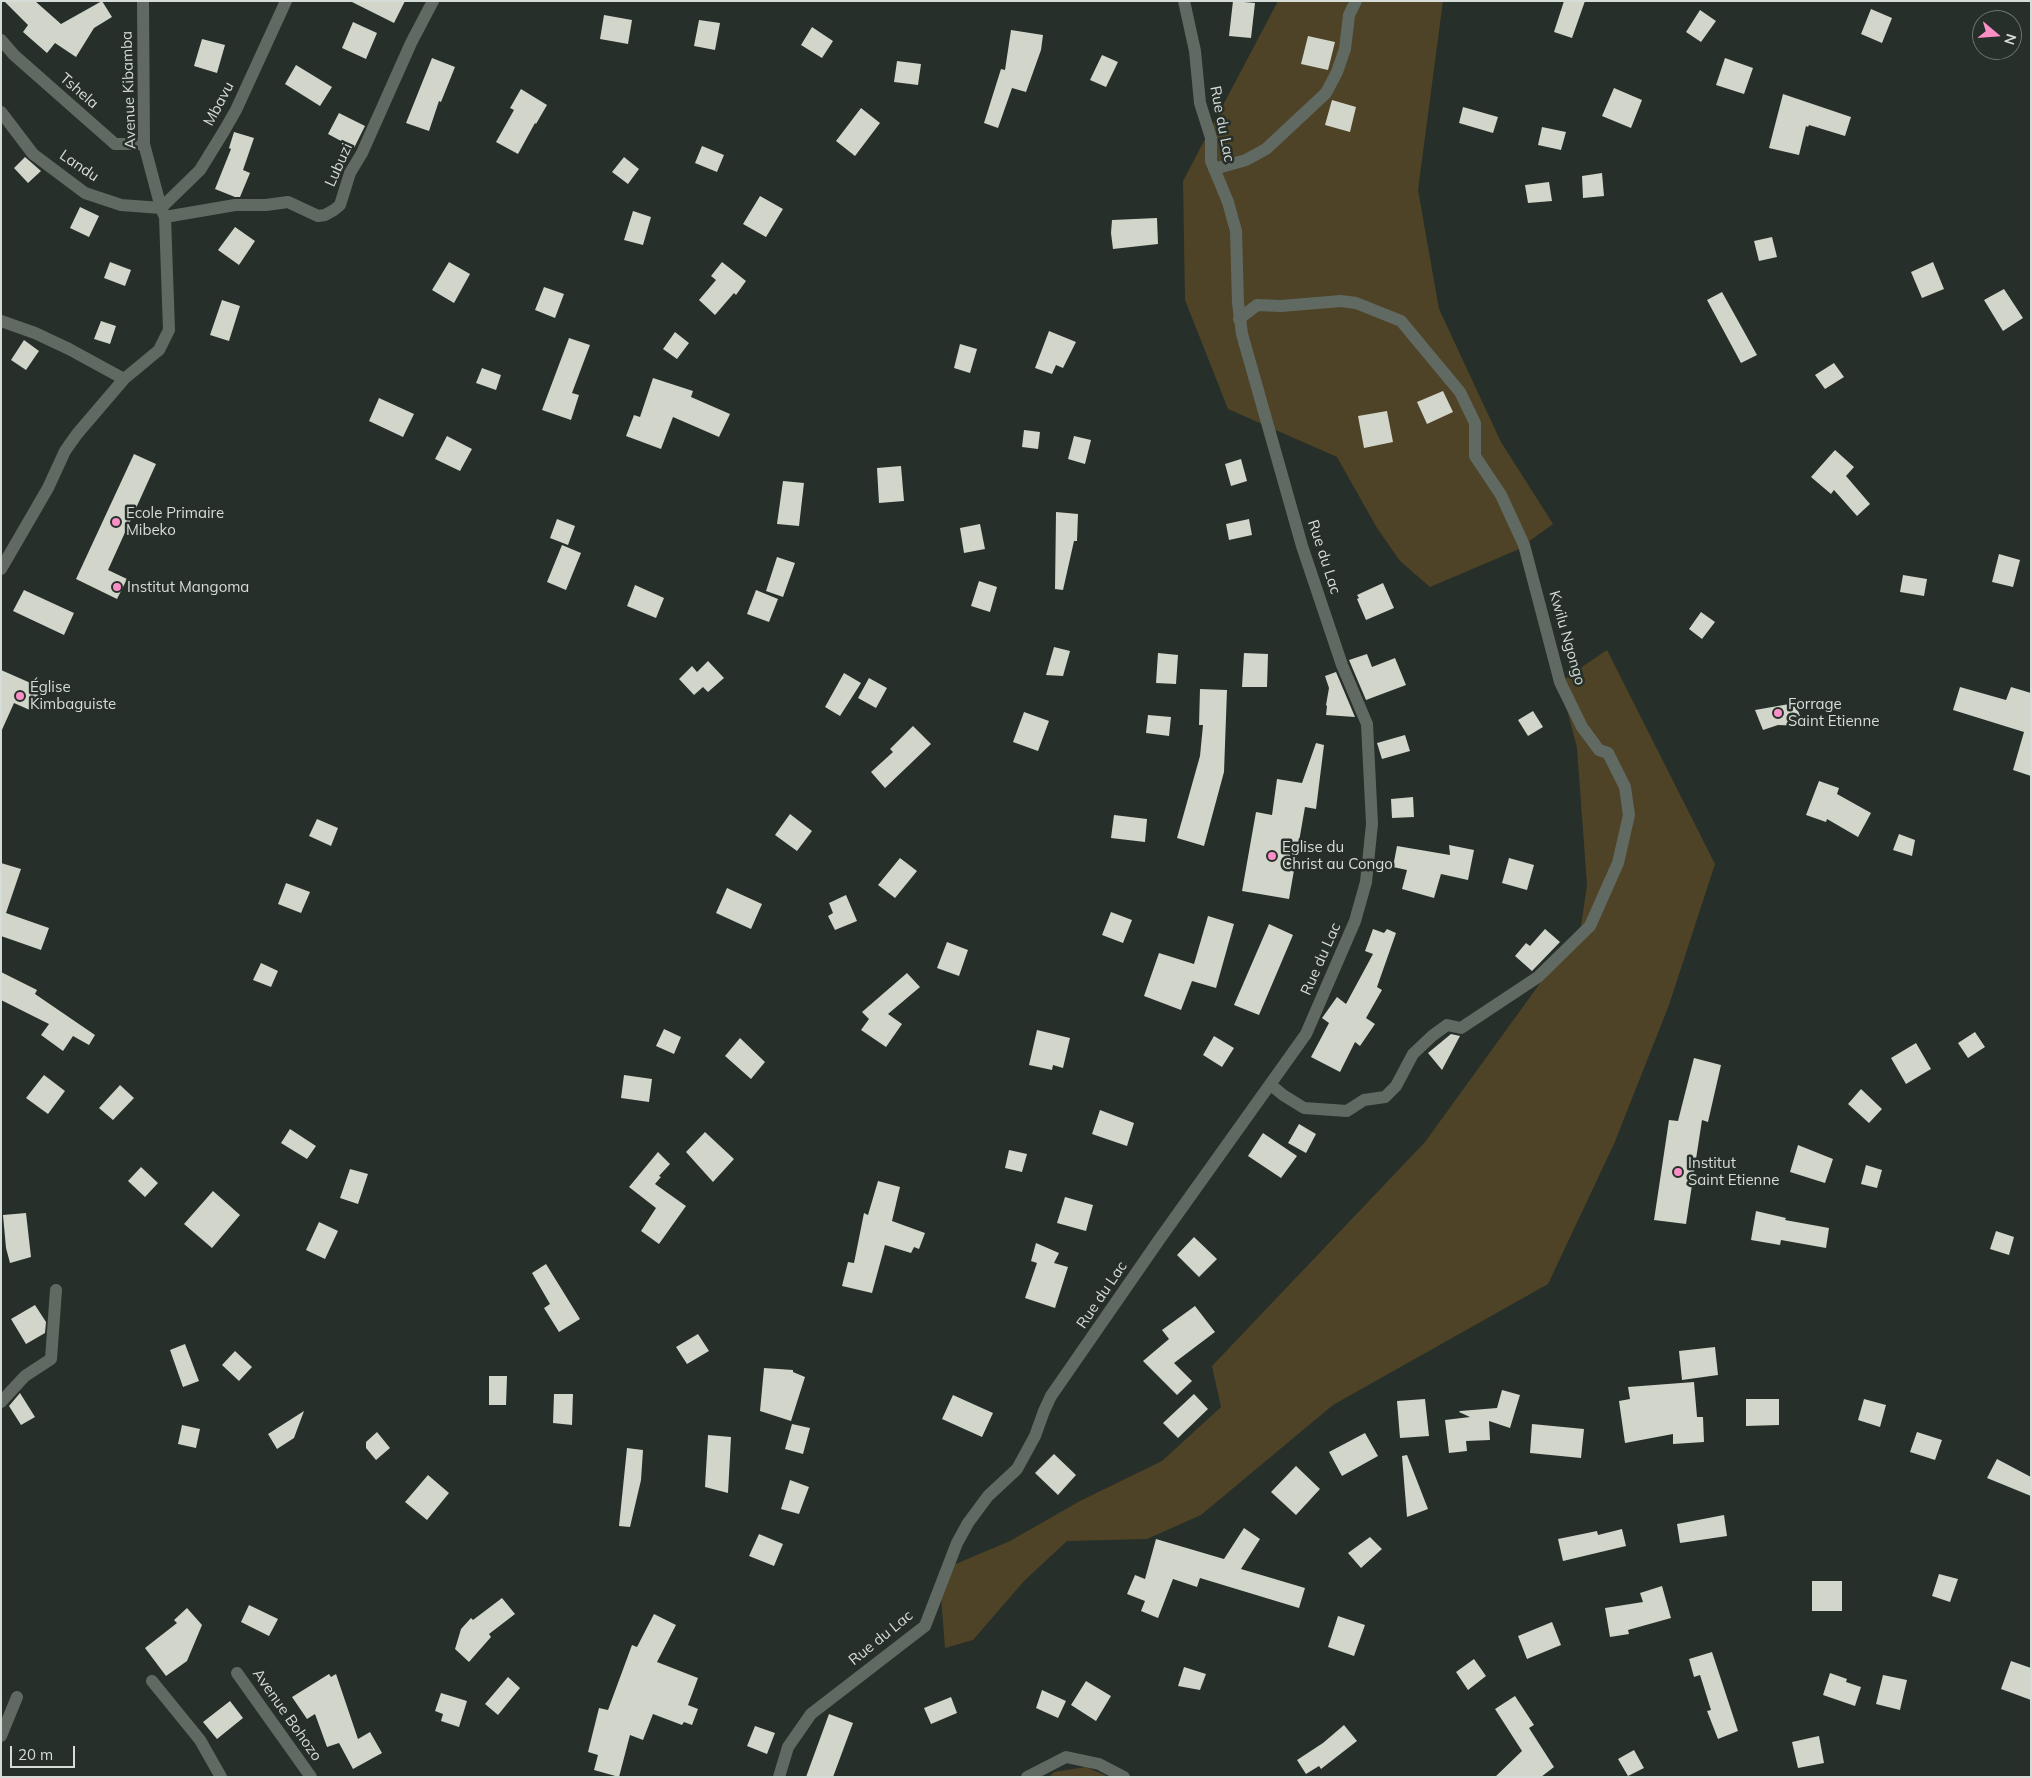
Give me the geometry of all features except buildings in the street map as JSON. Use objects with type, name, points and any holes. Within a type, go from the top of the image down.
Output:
[{"type":"street","name":"Avenue Kibamba","points":[[1,569],[48,488],[65,451],[124,379],[159,350],[169,330],[163,212],[144,144],[143,1]]},
{"type":"street","name":"Mbavu","points":[[163,212],[200,170],[224,131],[236,110],[286,1]]},
{"type":"street","name":"Lubuzi","points":[[163,212],[288,202],[318,216],[325,215],[334,210],[340,205],[350,173],[362,153],[433,1]]},
{"type":"street","name":"Rue du Lac","points":[[778,1777],[788,1747],[811,1714],[925,1626],[957,1543],[968,1523],[988,1496],[1017,1468],[1035,1436],[1052,1396],[1159,1240],[1271,1085],[1277,1072],[1306,1034],[1355,921],[1366,882],[1372,824],[1367,724],[1342,665],[1302,546],[1239,319],[1236,230],[1228,202],[1211,161],[1212,138],[1200,103],[1196,51],[1184,1]]},
{"type":"street","points":[[1214,169],[1246,160],[1266,149],[1326,93],[1338,72],[1345,49],[1349,15],[1356,1]]},
{"type":"street","name":"Tshela","points":[[1,40],[14,55],[115,144],[144,144]]},
{"type":"street","name":"Landu","points":[[1,112],[33,154],[86,193],[121,205],[163,212]]},
{"type":"street","name":"Kwilu Ngongo","points":[[1239,319],[1257,305],[1281,306],[1342,301],[1356,303],[1401,321],[1460,392],[1475,423],[1475,456],[1502,495],[1524,545],[1560,682],[1582,726],[1600,750],[1608,753],[1625,787],[1629,815],[1618,863],[1590,926],[1538,977],[1461,1028],[1447,1025],[1432,1036],[1413,1054],[1396,1086],[1385,1097],[1364,1100],[1347,1111],[1304,1108],[1271,1085]]},
{"type":"street","points":[[1,321],[35,333],[69,349],[124,379]]},
{"type":"street","points":[[1,1402],[25,1376],[51,1358],[56,1290]]},
{"type":"street","name":"Avenue Bohozo","points":[[237,1673],[311,1777]]},
{"type":"street","points":[[152,1681],[200,1740],[221,1777]]},
{"type":"street","points":[[1,1736],[17,1697]]},
{"type":"street","points":[[1027,1777],[1066,1757],[1099,1764],[1124,1777]]},
{"type":"shaded area","points":[[1278,1],[1443,1],[1418,190],[1439,309],[1501,442],[1553,524],[1517,550],[1430,587],[1400,561],[1377,528],[1337,457],[1228,409],[1185,300],[1183,181]]},
{"type":"shaded area","points":[[1607,650],[1715,864],[1669,1005],[1614,1144],[1548,1284],[1333,1405],[1201,1515],[1147,1539],[1067,1541],[1024,1581],[973,1640],[945,1648],[939,1571],[1010,1541],[1080,1501],[1162,1461],[1221,1407],[1212,1366],[1425,1142],[1546,975],[1578,946],[1587,885],[1577,748],[1560,682]]},
{"type":"shaded area","points":[[1086,1767],[1109,1777],[1049,1777],[1054,1772]]},
{"type":"place","name":"Ecole Primaire Mibeko","points":[[116,522]]},
{"type":"place","name":"Institut Mangoma","points":[[117,587]]},
{"type":"place","name":"Église Kimbaguiste","points":[[20,696]]},
{"type":"place","name":"Forrage Saint Etienne","points":[[1778,713]]},
{"type":"place","name":"Eglise du Christ au Congo","points":[[1272,856]]},
{"type":"place","name":"Institut Saint Etienne","points":[[1678,1172]]}]
